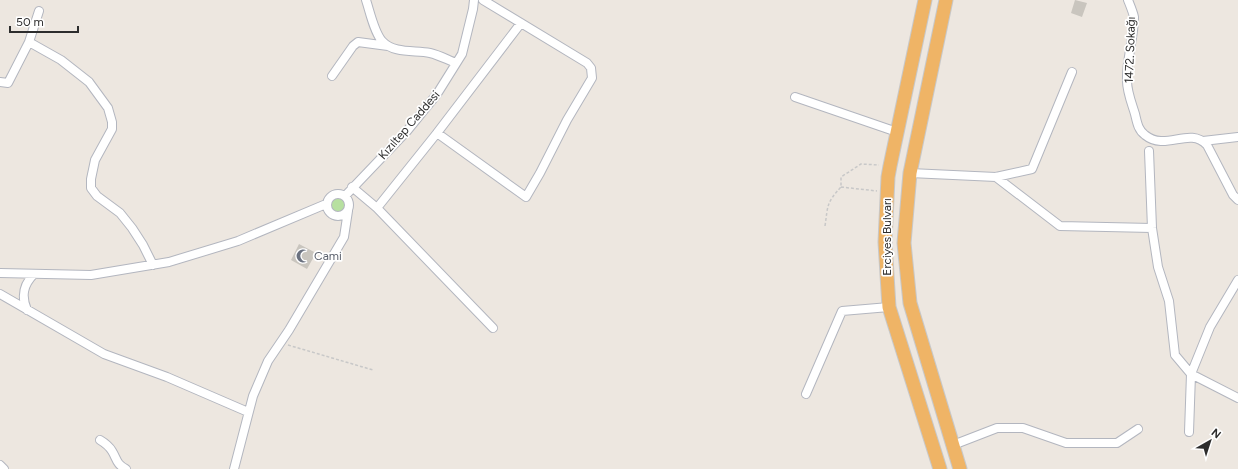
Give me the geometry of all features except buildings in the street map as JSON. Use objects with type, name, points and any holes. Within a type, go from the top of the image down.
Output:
[{"type":"highway","name":"Erciyes Bulvarı","points":[[925,0],[890,166],[887,192],[885,242],[889,307],[940,469]]},
{"type":"highway","name":"Erciyes Bulvarı","points":[[946,0],[910,173],[904,243],[910,304],[960,469]]},
{"type":"street","points":[[366,0],[378,34],[382,41],[388,46]]},
{"type":"street","name":"Kızıltep Caddesi","points":[[345,196],[407,131],[437,94],[462,54],[474,0]]},
{"type":"street","points":[[438,133],[526,197],[540,174],[567,120],[592,78],[592,68],[587,63],[483,0]]},
{"type":"street","name":"1472. Sokağı","points":[[1128,0],[1134,16],[1127,82],[1138,128],[1145,136],[1153,140],[1163,142],[1193,137],[1204,141],[1238,137]]},
{"type":"street","points":[[0,82],[8,83],[29,42],[39,11]]},
{"type":"street","points":[[377,208],[438,133],[521,23]]},
{"type":"street","points":[[29,42],[61,60],[89,82],[108,108],[112,122],[112,129],[95,160],[91,179],[92,188],[96,196],[120,213],[132,228],[144,245],[153,265]]},
{"type":"street","points":[[332,76],[353,46],[358,42],[388,46],[395,49],[430,53],[456,63]]},
{"type":"street","points":[[910,173],[996,177],[1032,169],[1072,72]]},
{"type":"street","points":[[795,97],[898,132]]},
{"type":"street","points":[[1204,141],[1208,145],[1233,195],[1238,200]]},
{"type":"street","points":[[1149,151],[1152,228],[1158,267],[1169,301],[1175,356],[1191,374],[1238,398]]},
{"type":"street","points":[[996,177],[1060,226],[1152,228]]},
{"type":"street","points":[[352,187],[377,208],[493,328]]},
{"type":"street","points":[[0,273],[91,275],[169,262],[238,241],[326,204],[333,194],[341,194],[345,196],[349,203],[344,237],[268,362],[253,396],[234,469]]},
{"type":"street","points":[[326,204],[328,211],[334,216],[342,216],[348,211]]},
{"type":"street","points":[[27,310],[24,303],[24,287],[34,274]]},
{"type":"street","points":[[1189,432],[1191,374],[1210,327],[1238,280]]},
{"type":"street","points":[[0,294],[104,354],[167,376],[248,412]]},
{"type":"street","points":[[806,394],[842,311],[889,307]]},
{"type":"street","points":[[953,446],[997,428],[1023,428],[1066,443],[1117,443],[1138,429]]},
{"type":"street","points":[[100,440],[113,452],[117,462],[126,469]]},
{"type":"street","points":[[0,465],[4,469]]},
{"type":"path","points":[[825,226],[828,203],[832,196],[841,187],[841,177],[861,164],[890,166]]},
{"type":"path","points":[[841,187],[887,192]]},
{"type":"path","points":[[280,343],[373,370]]},
{"type":"green space","points":[[338,198],[343,200],[345,205],[343,210],[338,212],[333,210],[331,205],[333,200]]},
{"type":"place","name":"Cami","points":[[303,256]]}]
